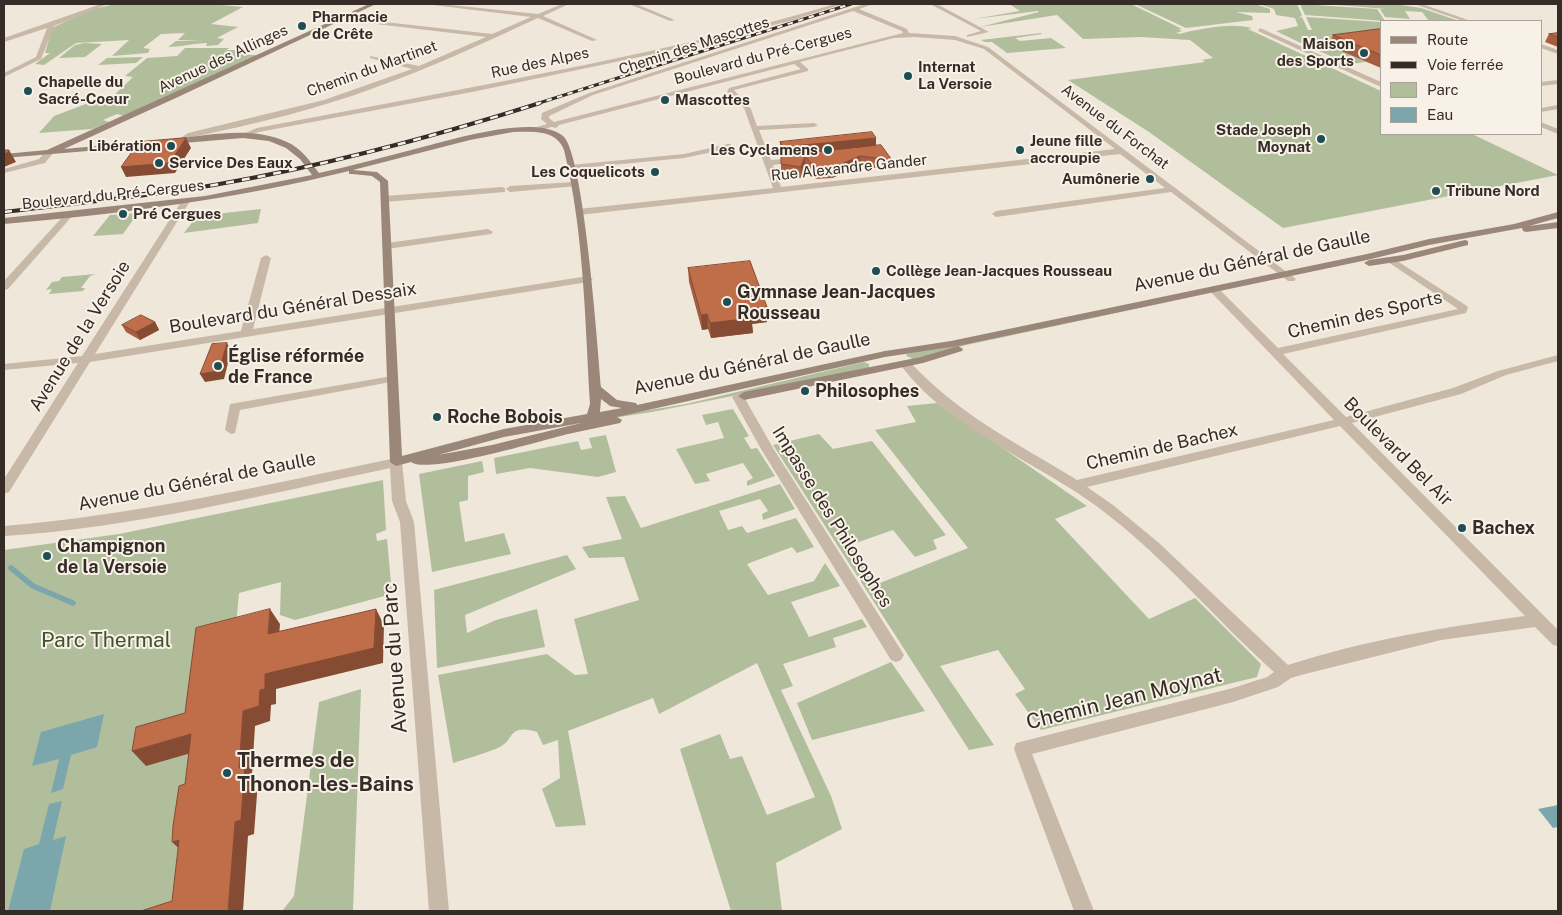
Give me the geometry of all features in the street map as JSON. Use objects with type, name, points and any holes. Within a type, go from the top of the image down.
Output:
[{"type":"main road","name":"Avenue des Allinges","points":[[50,152],[176,96],[373,4]]},
{"type":"main road","points":[[553,128],[563,140],[574,184],[588,279],[595,388],[591,420]]},
{"type":"main road","name":"Boulevard du Pré-Cergues","points":[[4,221],[186,201],[318,177],[491,133],[553,128]]},
{"type":"main road","points":[[83,136],[79,140],[81,145],[100,147]]},
{"type":"main road","points":[[4,156],[242,136],[278,141],[294,148],[304,157],[322,167],[352,167]]},
{"type":"main road","name":"Boulevard du Pré-Cergues","points":[[387,174],[390,162],[400,156]]},
{"type":"main road","points":[[304,157],[318,177]]},
{"type":"main road","points":[[274,186],[299,174],[304,157]]},
{"type":"main road","points":[[329,174],[370,173],[381,177],[387,174]]},
{"type":"main road","points":[[387,174],[385,199],[396,462]]},
{"type":"main road","name":"Avenue du Général de Gaulle","points":[[1288,277],[1401,248],[1480,234],[1557,216]]},
{"type":"main road","name":"Avenue du Général de Gaulle","points":[[396,462],[504,433],[591,420],[897,352],[946,345],[1288,277],[1415,256],[1510,232],[1558,225]]},
{"type":"main road","points":[[1422,244],[1436,251]]},
{"type":"main road","points":[[1401,248],[1415,256]]},
{"type":"main road","name":"Avenue du Général de Gaulle","points":[[396,462],[445,459],[503,448],[591,420],[654,415],[905,364],[970,346],[1215,292]]},
{"type":"main road","points":[[897,352],[905,364]]},
{"type":"main road","points":[[871,358],[879,369]]},
{"type":"main road","points":[[595,388],[607,399],[618,404],[655,406]]},
{"type":"main road","points":[[503,448],[494,443],[496,438],[504,433]]},
{"type":"street","points":[[4,40],[106,4]]},
{"type":"street","points":[[428,4],[538,16],[594,40]]},
{"type":"street","name":"Chemin du Martinet","points":[[182,140],[191,135],[256,121],[328,101],[376,85],[566,4]]},
{"type":"street","points":[[632,4],[672,20]]},
{"type":"street","name":"Rue des Alpes","points":[[242,136],[258,130],[472,90],[649,53],[788,20],[840,4]]},
{"type":"street","name":"Chemin des Mascottes","points":[[553,128],[544,118],[547,113],[591,94],[870,4]]},
{"type":"street","points":[[933,4],[986,32],[970,36]]},
{"type":"street","points":[[1417,4],[1465,20]]},
{"type":"street","name":"Boulevard du Pré-Cergues","points":[[553,128],[566,122],[891,37],[907,35],[905,30],[853,9]]},
{"type":"street","points":[[342,18],[492,36]]},
{"type":"street","points":[[4,75],[39,58],[50,27],[57,22]]},
{"type":"street","points":[[1260,30],[1380,85]]},
{"type":"street","name":"Avenue du Forchat","points":[[907,35],[965,41],[984,46],[1288,277]]},
{"type":"street","points":[[1542,46],[1558,52]]},
{"type":"street","points":[[372,57],[418,68]]},
{"type":"street","points":[[778,190],[746,108],[730,92],[730,89],[806,70],[795,62]]},
{"type":"street","points":[[1542,84],[1558,82]]},
{"type":"street","points":[[1542,110],[1558,107]]},
{"type":"street","points":[[1542,124],[1558,132]]},
{"type":"street","points":[[755,128],[814,125]]},
{"type":"street","points":[[570,167],[684,156],[728,146]]},
{"type":"street","name":"Rue Alexandre Gander","points":[[579,212],[1122,151]]},
{"type":"street","name":"Avenue des Allinges","points":[[4,171],[42,161],[50,152]]},
{"type":"street","points":[[769,163],[806,159]]},
{"type":"street","points":[[385,199],[574,184]]},
{"type":"street","points":[[996,214],[1173,189]]},
{"type":"street","name":"Avenue de la Versoie","points":[[4,489],[186,201]]},
{"type":"street","points":[[4,287],[70,214]]},
{"type":"street","points":[[387,246],[488,232]]},
{"type":"street","points":[[246,334],[266,258]]},
{"type":"street","name":"Chemin des Sports","points":[[1276,352],[1462,311],[1464,308],[1391,260]]},
{"type":"street","name":"Boulevard du Général Dessaix","points":[[4,367],[86,359],[588,279]]},
{"type":"street","name":"Boulevard Bel Air","points":[[1215,292],[1558,640]]},
{"type":"street","name":"Chemin de Bachex","points":[[905,364],[943,403],[1075,485],[1231,449],[1457,391],[1502,373],[1558,358]]},
{"type":"street","points":[[231,430],[234,407],[392,379]]},
{"type":"street","name":"Impasse des Philosophes","points":[[738,397],[784,478],[896,655]]},
{"type":"street","name":"Avenue du Général de Gaulle","points":[[4,531],[136,515],[396,462]]},
{"type":"street","name":"Avenue du Parc","points":[[396,462],[399,501],[408,522],[439,911]]},
{"type":"street","points":[[1075,485],[1108,508],[1184,574],[1266,656],[1286,673]]},
{"type":"street","name":"Chemin Jean Moynat","points":[[1084,911],[1022,749],[1232,695],[1272,682],[1286,673],[1418,638],[1538,620]]},
{"type":"green space","points":[[115,4],[210,4],[243,7],[211,24],[238,27],[217,38],[224,39],[218,45],[206,46],[207,43],[203,43],[168,47],[176,41],[203,41],[178,40],[185,33],[161,34],[143,48],[150,49],[148,53],[112,56],[129,40],[76,43],[44,65],[35,64],[50,53],[45,53],[52,28],[90,10]]},
{"type":"green space","name":"Stade Joseph Moynat","points":[[1009,4],[1131,4],[1182,29],[1178,29],[1182,31],[1176,33],[1178,34],[1222,26],[1252,28],[1248,29],[1380,91],[1380,135],[1474,135],[1558,175],[1283,228],[1149,132],[1068,80],[1205,62],[1202,60],[1213,58],[1190,40],[1141,37],[1083,39],[1057,15],[980,27],[1038,11],[974,19],[1020,11]]},
{"type":"green space","points":[[1135,4],[1255,4],[1270,9],[1270,13],[1236,12],[1252,16],[1253,20],[1186,28]]},
{"type":"green space","points":[[1259,4],[1297,4],[1302,15],[1299,18],[1302,17],[1308,30],[1312,30],[1306,17],[1380,22],[1380,37],[1309,47],[1276,31],[1298,26],[1295,18],[1276,15],[1274,9]]},
{"type":"green space","points":[[1300,4],[1377,9],[1384,20],[1380,21],[1305,15]]},
{"type":"green space","points":[[1326,4],[1394,4],[1421,8],[1456,20],[1428,20],[1422,12],[1405,11],[1410,19],[1385,17],[1380,9],[1386,9]]},
{"type":"green space","points":[[1041,33],[1015,38],[1020,41],[1051,38],[1066,48],[1007,53],[992,42],[981,40]]},
{"type":"green space","points":[[85,43],[102,44],[85,57],[59,58],[75,45]]},
{"type":"green space","points":[[1329,46],[1366,62],[1349,64],[1312,48]]},
{"type":"green space","points":[[185,48],[255,50],[245,55],[258,55],[124,116],[117,114],[103,120],[109,122],[92,129],[39,133],[54,116],[99,99],[111,98],[133,77],[125,76],[147,58],[177,56]]},
{"type":"green space","points":[[143,57],[136,63],[98,65],[107,58]]},
{"type":"green space","points":[[261,209],[258,223],[184,233],[197,216]]},
{"type":"green space","points":[[138,213],[123,234],[93,236],[110,215]]},
{"type":"green space","points":[[96,274],[90,276],[81,288],[85,288],[83,291],[49,294],[52,289],[46,290],[52,282],[59,281],[62,277]]},
{"type":"green space","points":[[1201,295],[966,345],[924,357],[913,359],[906,354]]},
{"type":"green space","points":[[864,362],[869,364],[869,369],[652,412],[606,419],[613,416],[686,404]]},
{"type":"green space","points":[[937,403],[1087,506],[1055,519],[1149,619],[1195,598],[1261,664],[1257,677],[1041,730],[1015,694],[1025,689],[998,650],[940,666],[994,745],[969,750],[773,445],[819,434],[833,449],[872,441],[946,535],[933,540],[937,549],[915,557],[893,530],[850,545],[875,585],[968,548],[875,430],[916,422],[907,406]]},
{"type":"green space","points":[[733,409],[749,436],[744,438],[751,449],[757,448],[775,476],[747,486],[747,481],[753,478],[743,463],[706,474],[710,481],[695,484],[676,449],[724,438],[718,422],[706,425],[702,415]]},
{"type":"green space","points":[[606,435],[616,472],[598,477],[530,468],[496,474],[494,458],[578,441],[581,450],[592,448],[589,438]]},
{"type":"green space","points":[[482,461],[484,472],[468,476],[468,500],[459,502],[465,542],[504,533],[511,554],[432,572],[419,474]]},
{"type":"green space","name":"Parc Thermal","points":[[383,480],[386,530],[376,534],[377,541],[387,539],[392,594],[295,620],[280,615],[281,582],[239,593],[235,637],[205,749],[187,911],[4,911],[4,550],[119,534]]},
{"type":"green space","points":[[780,484],[795,509],[763,520],[762,514],[768,511],[760,499],[719,511],[728,530],[742,526],[747,533],[796,518],[814,547],[797,553],[792,547],[747,564],[768,595],[814,581],[825,563],[840,586],[791,602],[809,637],[862,619],[867,627],[833,638],[836,647],[783,664],[793,686],[781,690],[831,796],[842,829],[776,863],[782,911],[731,911],[680,749],[720,734],[730,759],[742,756],[767,815],[815,797],[757,663],[659,714],[653,698],[568,731],[586,825],[556,827],[542,789],[560,778],[558,740],[543,745],[537,732],[527,730],[516,731],[498,748],[453,763],[438,675],[547,654],[575,675],[588,674],[574,619],[639,600],[624,557],[589,558],[582,547],[622,539],[606,497],[625,496],[641,528]]},
{"type":"green space","points":[[567,555],[576,569],[465,615],[467,633],[496,620],[537,609],[545,647],[437,668],[434,590]]},
{"type":"green space","points":[[891,662],[925,711],[812,740],[797,703]]},
{"type":"green space","points":[[361,689],[353,911],[282,911],[294,896],[319,702]]},
{"type":"water","points":[[104,714],[97,747],[71,755],[63,789],[51,793],[59,759],[32,766],[41,732]]},
{"type":"water","points":[[62,801],[53,840],[66,836],[50,911],[8,911],[24,849],[39,844],[49,804]]},
{"type":"water","points":[[1558,805],[1558,827],[1553,828],[1538,809]]},
{"type":"building","points":[[1380,29],[1380,55],[1333,35]]},
{"type":"building","points":[[1558,33],[1558,37],[1549,34]]},
{"type":"building","points":[[872,132],[876,138],[783,147],[780,142]]},
{"type":"building","points":[[186,138],[170,163],[121,167],[139,142]]},
{"type":"building","points":[[881,145],[892,160],[860,156],[832,168],[816,169],[805,156],[801,167],[781,164],[781,156]]},
{"type":"building","name":"Gymnase Jean-Jacques Rousseau","points":[[750,261],[767,307],[749,309],[752,318],[710,323],[707,314],[701,315],[688,268]]},
{"type":"building","points":[[141,315],[155,322],[136,332],[122,325]]},
{"type":"building","points":[[227,343],[219,371],[200,374],[212,344]]},
{"type":"building","name":"Thermes de Thonon-les-Bains","points":[[270,609],[268,634],[376,609],[374,648],[265,674],[265,689],[260,690],[259,706],[243,711],[239,768],[245,766],[241,820],[235,822],[228,911],[141,911],[172,901],[179,840],[172,842],[173,826],[179,786],[185,784],[191,734],[132,751],[136,727],[185,713],[196,628]]},
{"type":"waterway","points":[[11,568],[33,586],[73,603]]},
{"type":"railway","points":[[536,104],[851,4]]},
{"type":"railway","points":[[4,212],[162,193],[296,169],[378,150],[540,103]]},
{"type":"place","name":"Pharmacie de Crête","points":[[302,26]]},
{"type":"place","name":"Maison des Sports","points":[[1364,53]]},
{"type":"place","name":"Internat La Versoie","points":[[908,76]]},
{"type":"place","name":"Chapelle du Sacré-Coeur","points":[[28,91]]},
{"type":"place","name":"Mascottes","points":[[665,100]]},
{"type":"place","name":"Stade Joseph Moynat","points":[[1321,139]]},
{"type":"place","name":"Libération","points":[[171,146]]},
{"type":"place","name":"Les Cyclamens","points":[[828,150]]},
{"type":"place","name":"Jeune fille accroupie","points":[[1020,150]]},
{"type":"place","name":"Service Des Eaux","points":[[159,163]]},
{"type":"place","name":"Les Coquelicots","points":[[655,172]]},
{"type":"place","name":"Aumônerie","points":[[1150,179]]},
{"type":"place","name":"Tribune Nord","points":[[1436,191]]},
{"type":"place","name":"Pré Cergues","points":[[123,214]]},
{"type":"place","name":"Collège Jean-Jacques Rousseau","points":[[876,271]]},
{"type":"place","name":"Gymnase Jean-Jacques Rousseau","points":[[727,302]]},
{"type":"place","name":"Église réformée de France","points":[[218,366]]},
{"type":"place","name":"Philosophes","points":[[805,391]]},
{"type":"place","name":"Roche Bobois","points":[[437,417]]},
{"type":"place","name":"Bachex","points":[[1462,528]]},
{"type":"place","name":"Champignon de la Versoie","points":[[47,556]]},
{"type":"place","name":"Thermes de Thonon-les-Bains","points":[[227,773]]}]
